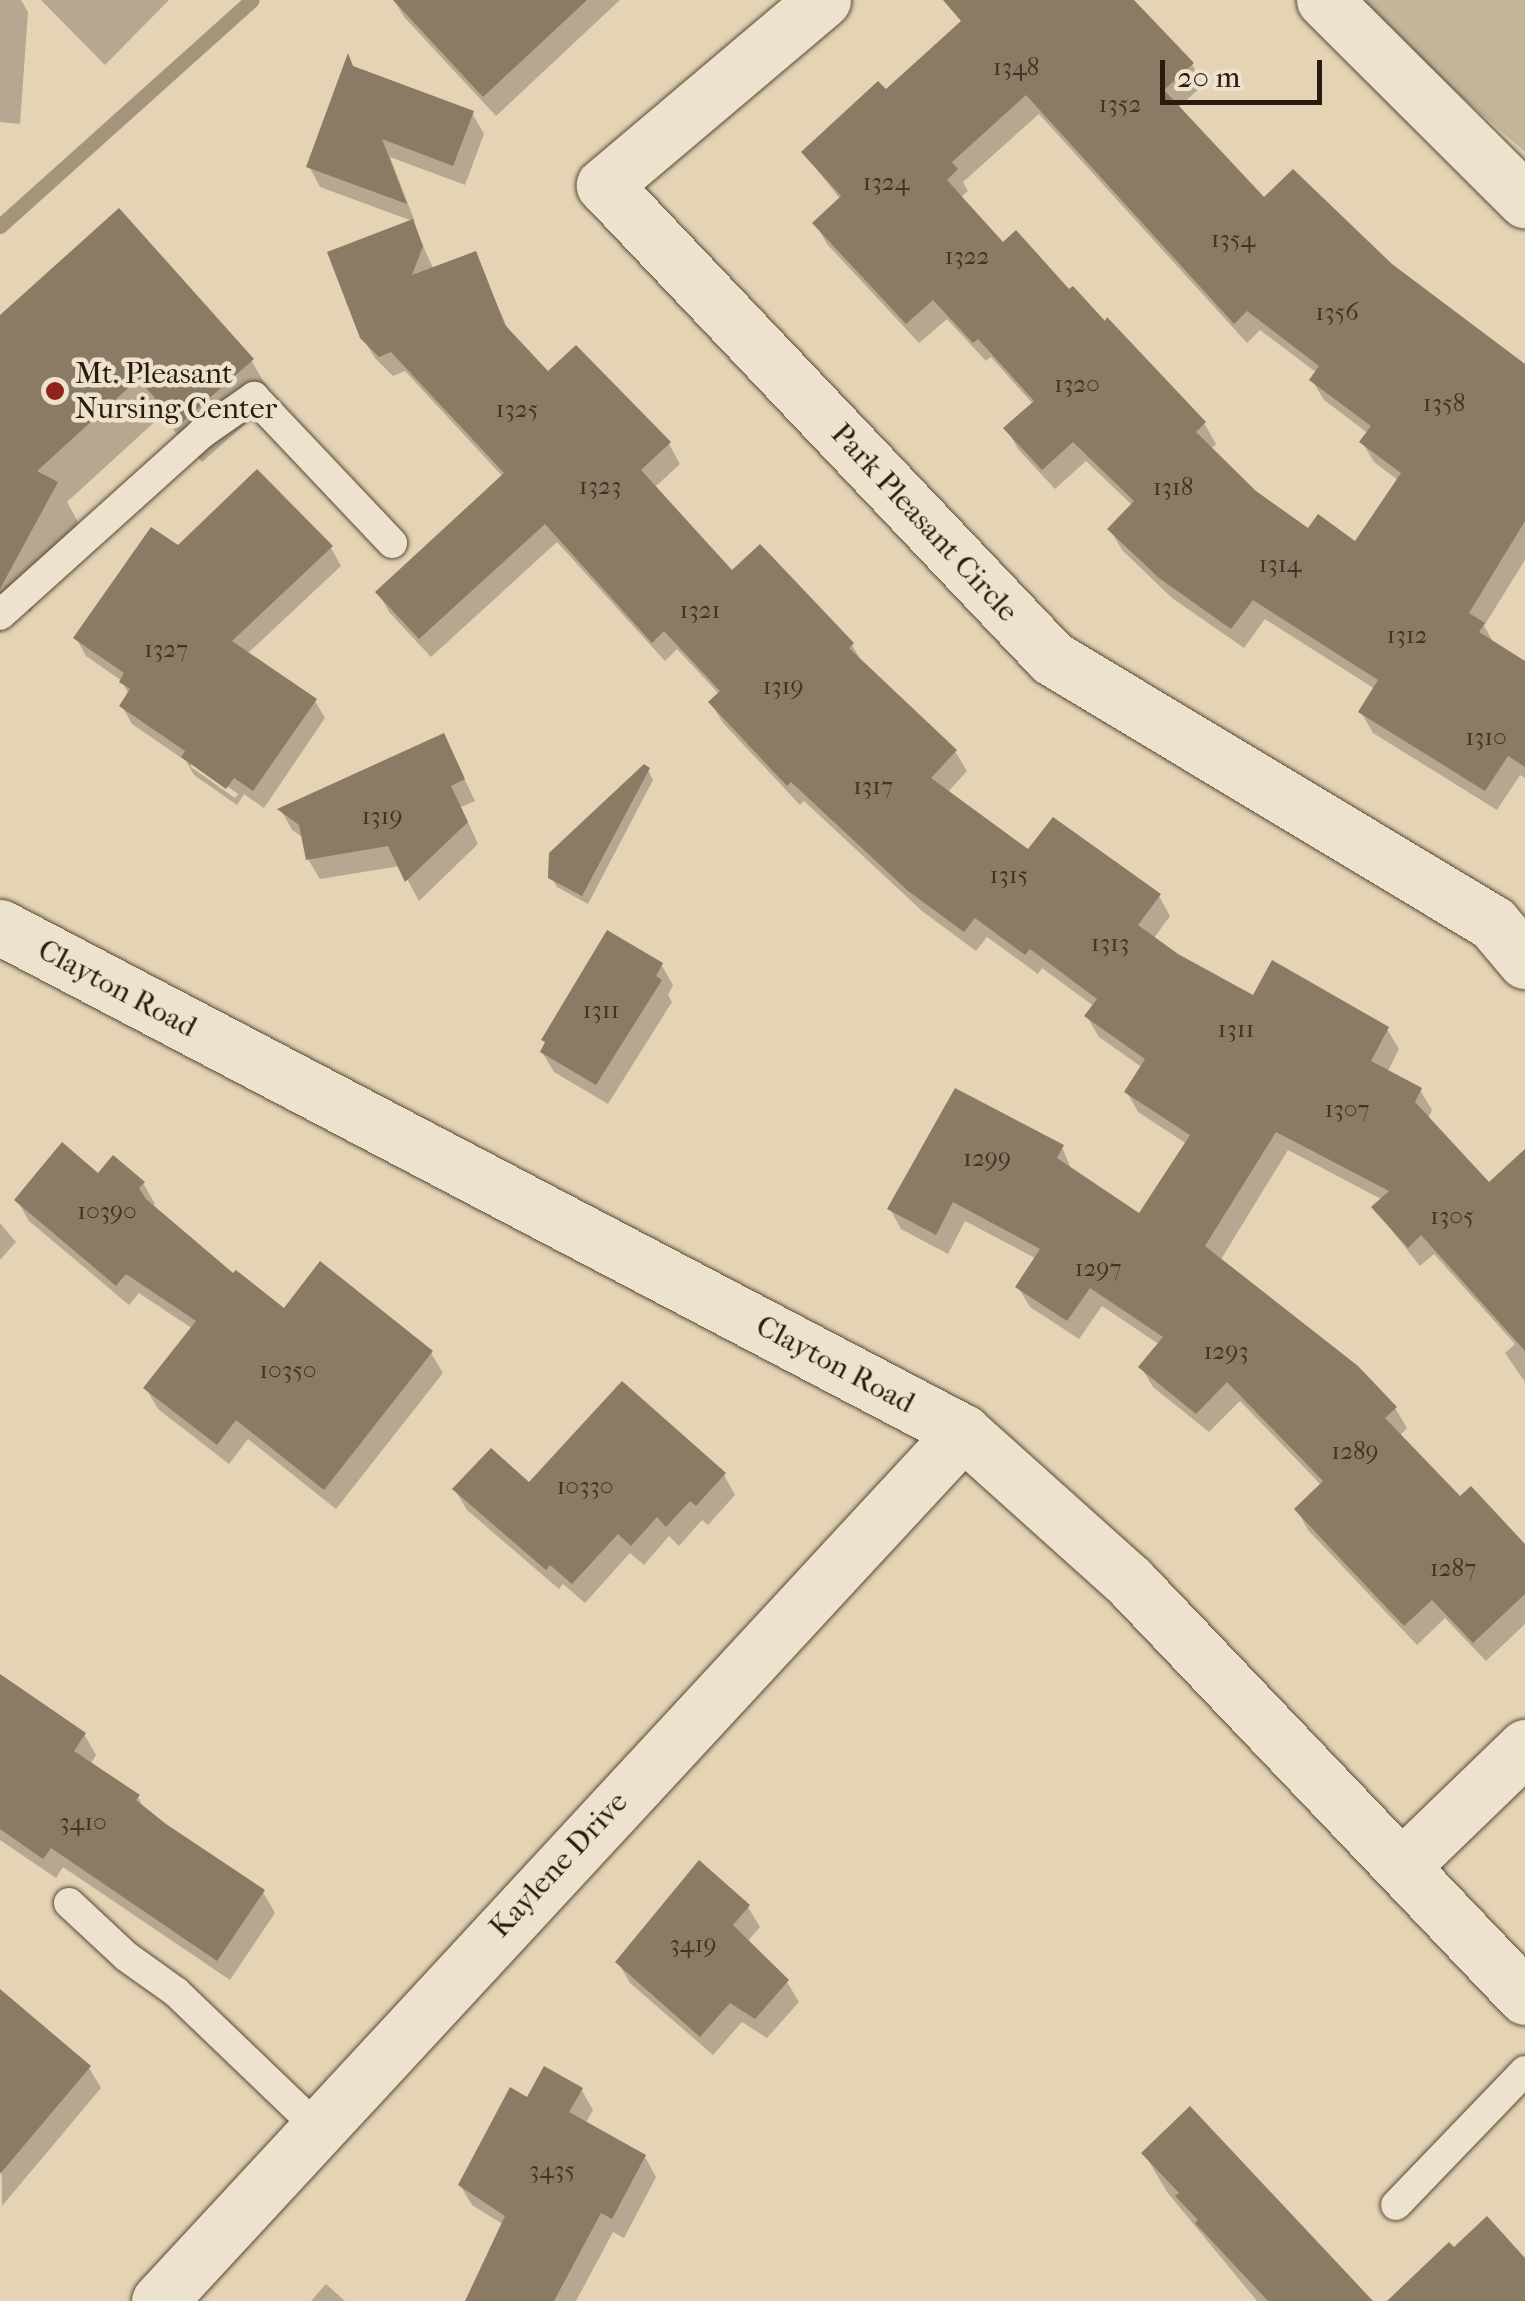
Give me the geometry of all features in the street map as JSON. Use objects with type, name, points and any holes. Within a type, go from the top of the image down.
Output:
[{"type":"street","name":"Park Pleasant Circle","points":[[823,0],[604,185],[1052,658],[1493,923],[1525,961]]},
{"type":"street","points":[[1324,0],[1525,200]]},
{"type":"street","name":"Clayton Road","points":[[0,927],[963,1432],[1130,1582],[1525,1997]]},
{"type":"street","name":"Kaylene Drive","points":[[160,2301],[963,1432]]},
{"type":"street","points":[[1403,1865],[1525,1746]]},
{"type":"lane","points":[[0,615],[201,434],[254,396],[392,543]]},
{"type":"lane","points":[[68,1903],[126,1958],[176,1992],[318,2126]]},
{"type":"lane","points":[[1396,2205],[1525,2071]]},
{"type":"shaded area","points":[[1363,0],[1525,0],[1525,152],[1413,54]]},
{"type":"building","points":[[393,0],[587,0],[483,97]]},
{"type":"building","points":[[943,0],[1134,0],[1194,63],[1164,90],[1264,197],[1293,169],[1392,264],[1525,364],[1525,521],[1469,613],[1485,623],[1479,632],[1525,661],[1525,767],[1508,756],[1485,791],[1358,712],[1378,680],[1253,600],[1231,629],[1159,578],[1107,529],[1134,501],[1073,442],[1042,470],[1003,428],[1034,401],[978,339],[973,343],[933,300],[906,324],[812,223],[841,196],[801,152],[878,81],[886,89],[961,21]],"holes":[[[1026,95],[1234,324],[1247,311],[1319,366],[1309,380],[1371,426],[1359,442],[1401,473],[1355,541],[1318,514],[1308,528],[1256,491],[1196,432],[1206,422],[1107,317],[1105,321],[1073,286],[1069,289],[1016,230],[1003,242],[947,180],[958,169],[952,162]]]},
{"type":"building","points":[[348,53],[353,66],[474,111],[453,166],[382,139],[407,204],[306,167]]},
{"type":"building","name":"Mt. Pleasant Nursing Center","points":[[119,208],[254,359],[179,425],[138,379],[37,471],[58,482],[0,589],[0,315]]},
{"type":"building","points":[[413,219],[423,246],[412,275],[476,251],[505,325],[548,371],[576,345],[671,442],[641,470],[732,570],[760,544],[854,643],[849,648],[957,750],[931,778],[1028,849],[1053,817],[1161,894],[1138,925],[1178,954],[1253,995],[1272,960],[1389,1027],[1371,1061],[1422,1088],[1415,1102],[1489,1182],[1525,1149],[1525,1351],[1421,1235],[1408,1248],[1371,1207],[1389,1191],[1276,1132],[1205,1246],[1358,1366],[1397,1407],[1385,1418],[1460,1496],[1471,1486],[1525,1544],[1525,1594],[1473,1643],[1432,1600],[1404,1626],[1335,1553],[1294,1509],[1323,1481],[1227,1382],[1196,1414],[1138,1367],[1163,1337],[1090,1288],[1067,1321],[1015,1287],[1040,1249],[953,1202],[936,1235],[887,1209],[955,1088],[1064,1145],[1057,1158],[1139,1213],[1190,1135],[1124,1092],[1145,1059],[1084,1016],[1097,999],[1030,949],[1025,955],[975,918],[964,932],[908,891],[791,782],[787,786],[708,702],[720,691],[664,631],[652,643],[545,524],[419,639],[375,592],[504,473],[391,352],[379,357],[360,338],[327,252]]},
{"type":"building","points":[[257,469],[333,546],[232,641],[317,699],[253,791],[234,778],[226,789],[181,757],[185,751],[119,706],[130,689],[119,682],[124,673],[73,638],[151,527],[178,545]]},
{"type":"building","points":[[444,733],[465,779],[451,786],[468,822],[405,882],[388,846],[306,860],[299,825],[277,809]]},
{"type":"building","points":[[644,764],[650,768],[582,896],[548,878],[549,853]]},
{"type":"building","points":[[607,930],[663,963],[656,976],[662,980],[596,1085],[540,1052],[545,1042],[541,1040]]},
{"type":"building","points":[[62,1142],[98,1173],[113,1155],[145,1182],[139,1188],[146,1199],[233,1273],[236,1270],[284,1308],[320,1261],[433,1351],[324,1490],[236,1420],[217,1445],[143,1388],[196,1321],[126,1274],[116,1286],[14,1200]]},
{"type":"building","points":[[622,1381],[726,1473],[696,1506],[690,1501],[666,1527],[657,1517],[631,1546],[618,1534],[572,1584],[550,1565],[546,1570],[452,1489],[491,1448],[529,1482]]},
{"type":"building","points":[[0,1674],[86,1733],[74,1751],[140,1795],[136,1800],[166,1824],[265,1890],[217,1961],[51,1848],[43,1859],[0,1829]]},
{"type":"building","points":[[699,1860],[750,1905],[733,1925],[789,1980],[755,2019],[730,2003],[700,2037],[615,1962]]},
{"type":"building","points":[[0,1989],[91,2066],[0,2174]]},
{"type":"building","points":[[544,2066],[583,2088],[569,2112],[646,2155],[612,2219],[601,2213],[554,2301],[465,2301],[505,2216],[458,2185],[510,2087],[527,2097]]},
{"type":"building","points":[[1190,2106],[1373,2301],[1268,2301],[1195,2223],[1198,2220],[1175,2196],[1179,2193],[1141,2153]]},
{"type":"building","points":[[1487,2216],[1525,2258],[1525,2301],[1387,2301],[1449,2242],[1454,2247]]},
{"type":"waterway","points":[[0,226],[252,0]]},
{"type":"place","name":"Mt. Pleasant Nursing Center","points":[[55,391]]}]
